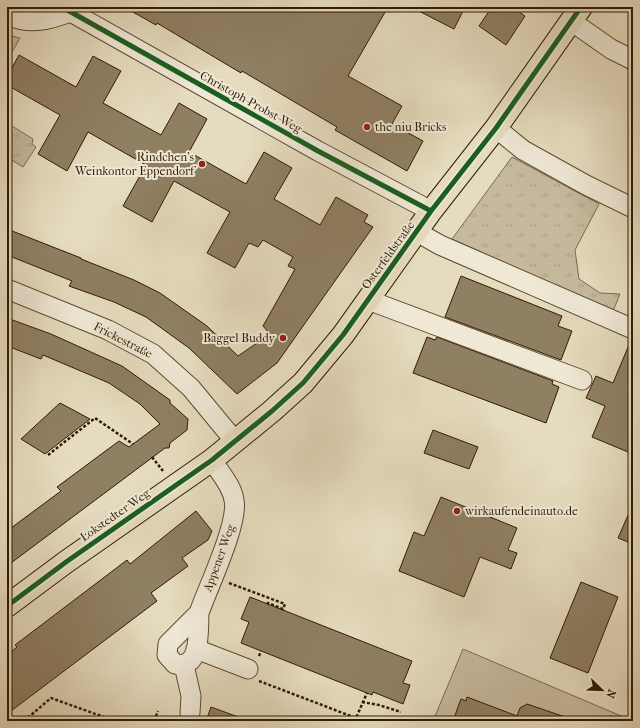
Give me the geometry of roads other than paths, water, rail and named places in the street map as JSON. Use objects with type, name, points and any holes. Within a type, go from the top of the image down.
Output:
[{"type":"main road","name":"Osterfeldstraße","points":[[234,440],[272,411],[302,383],[331,351],[432,211],[496,128],[576,14]]},
{"type":"main road","name":"Lokstedter Weg","points":[[7,606],[66,562],[212,460],[234,440]]},
{"type":"street","name":"Christoph-Probst-Weg","points":[[7,9],[10,16],[28,22],[48,20],[66,10],[311,147],[432,211]]},
{"type":"street","points":[[576,14],[611,48],[633,60]]},
{"type":"street","points":[[496,128],[523,150],[586,185],[633,208]]},
{"type":"street","points":[[417,232],[440,245],[633,329]]},
{"type":"street","name":"Frickestraße","points":[[7,289],[108,330],[153,354],[191,388],[234,440]]},
{"type":"street","points":[[368,300],[582,380]]},
{"type":"street","name":"Appener Weg","points":[[196,649],[199,613],[230,532],[235,510],[234,498],[230,487],[212,460]]},
{"type":"street","name":"Appener Weg","points":[[184,665],[175,664],[171,661],[166,650],[168,644],[199,613]]},
{"type":"street","points":[[190,713],[191,696],[184,665],[193,659],[196,649],[252,674]]},
{"type":"place","name":"the niu Bricks","points":[[367,127]]},
{"type":"place","name":"Rindchen's Weinkontor Eppendorf","points":[[202,164]]},
{"type":"place","name":"Baggel Buddy","points":[[283,338]]},
{"type":"place","name":"wirkaufendeinauto.de","points":[[457,511]]}]
